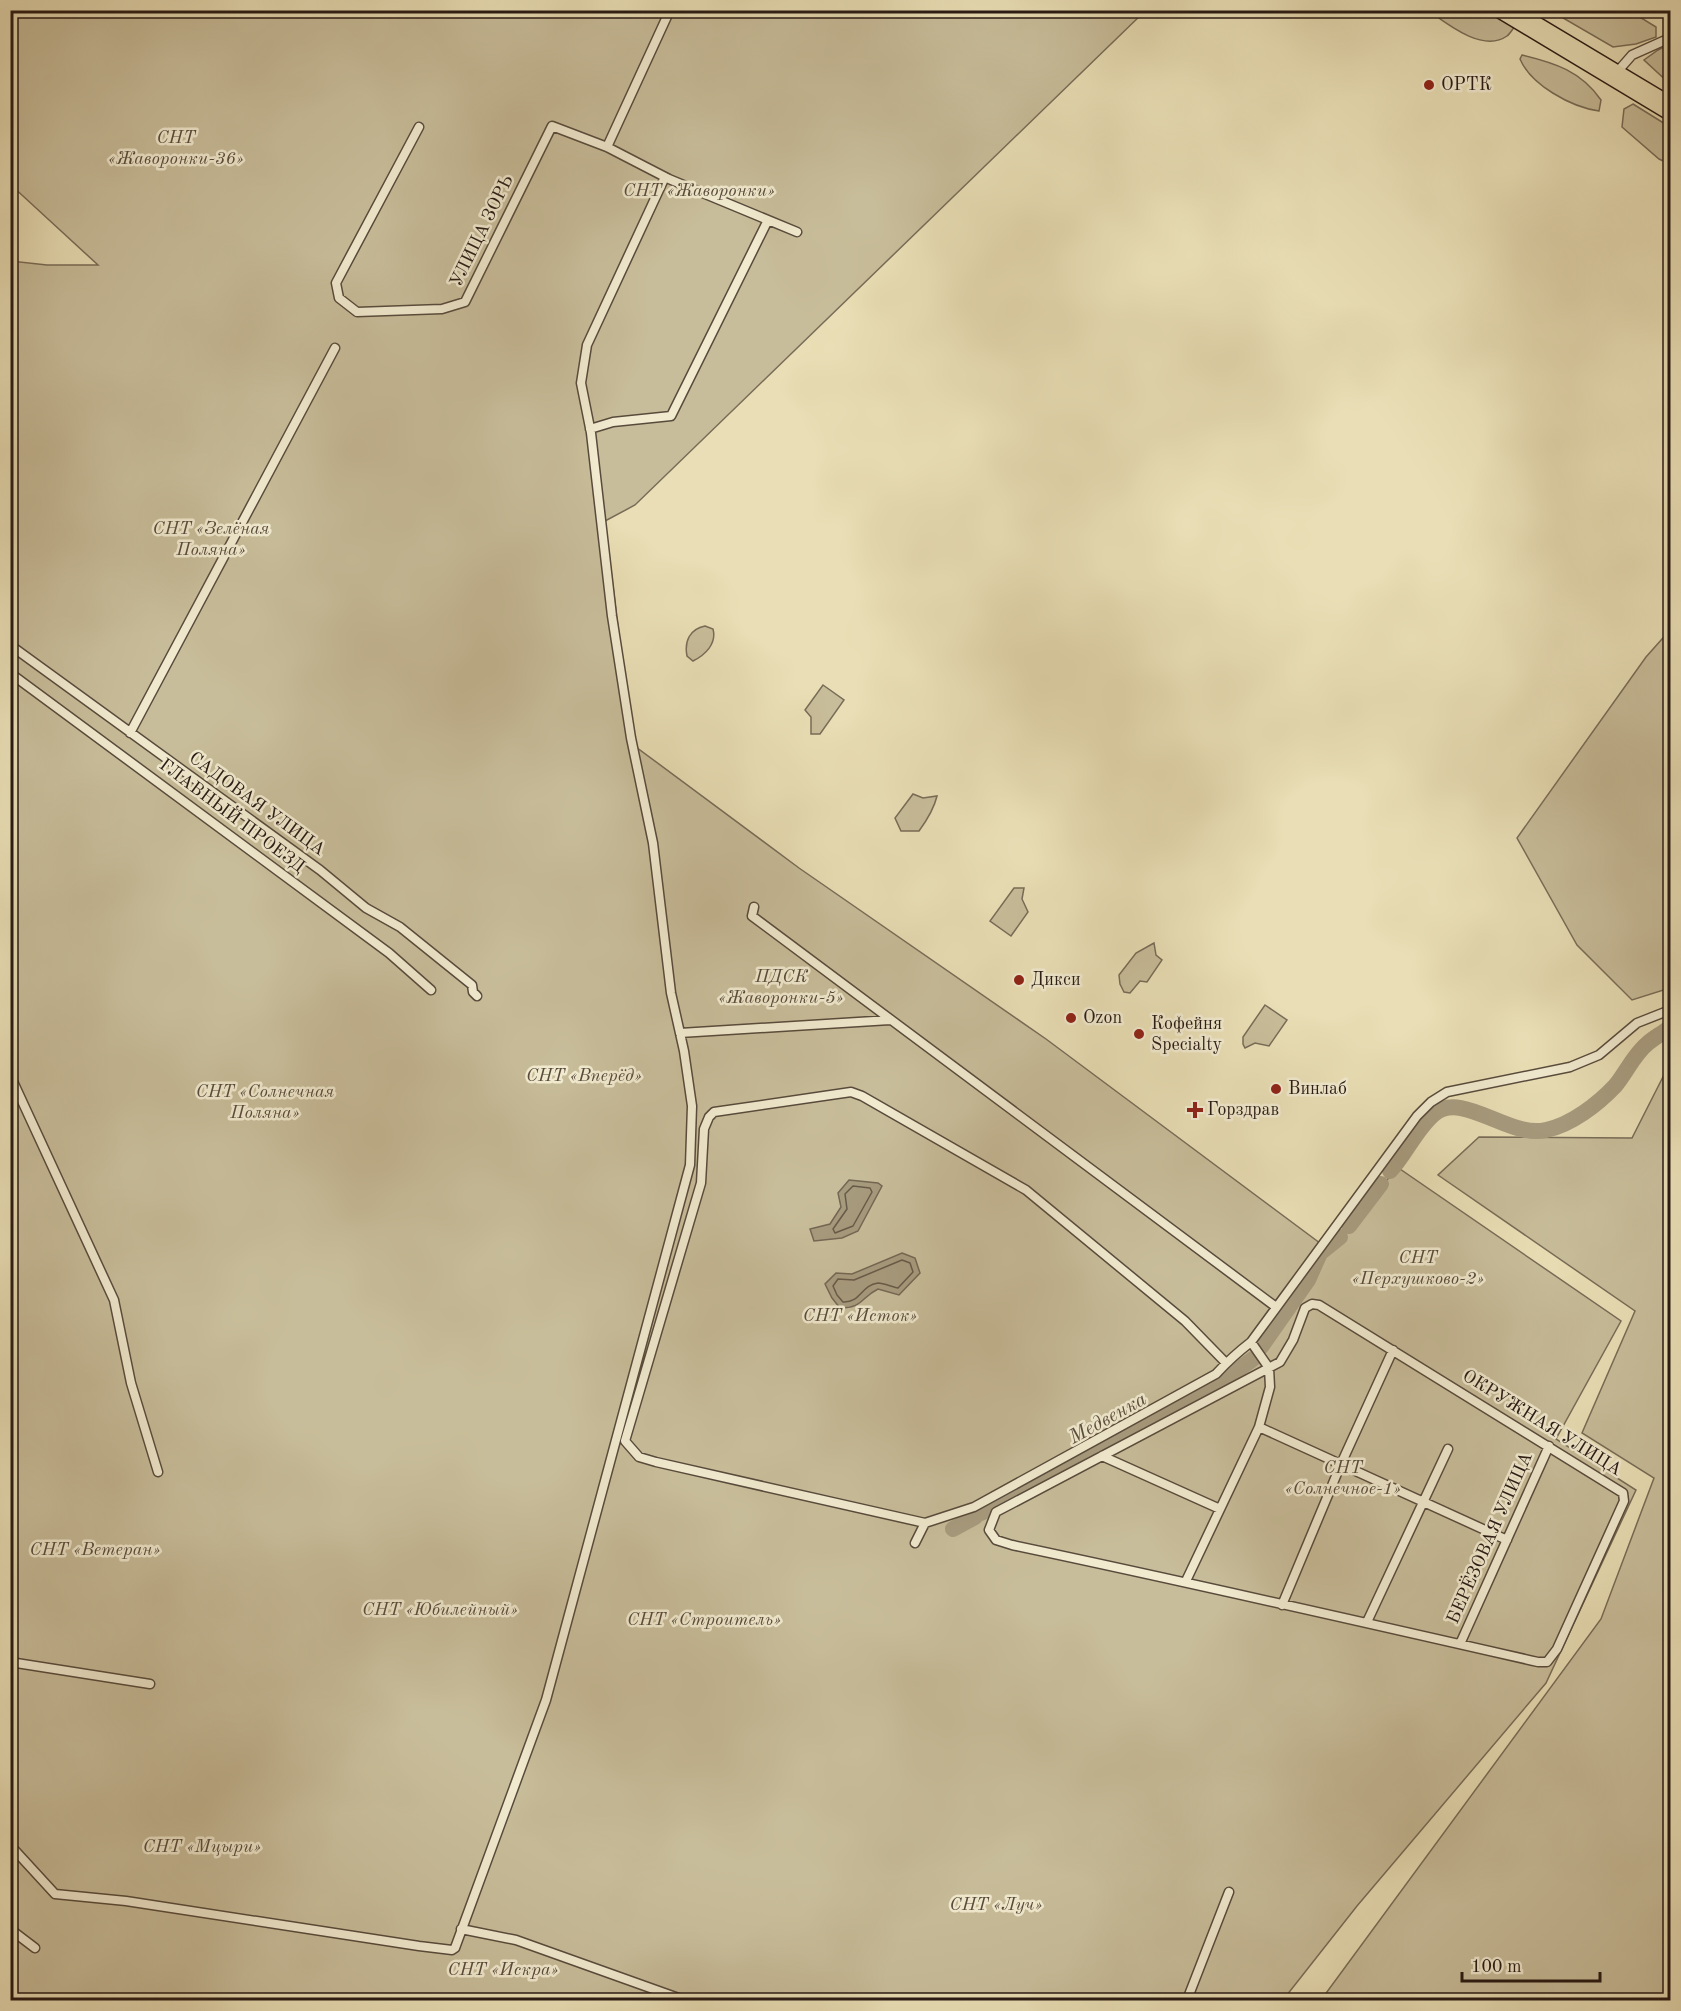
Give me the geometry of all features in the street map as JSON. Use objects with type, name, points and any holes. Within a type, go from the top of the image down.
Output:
[{"type":"main road","points":[[1497,10],[1671,114]]},
{"type":"main road","points":[[1515,10],[1671,103]]},
{"type":"street","points":[[670,10],[607,147],[665,177],[797,232]]},
{"type":"street","points":[[1618,71],[1632,55],[1671,38]]},
{"type":"street","name":"УЛИЦА ЗОРЬ","points":[[419,127],[336,283],[339,298],[357,312],[442,309],[465,302],[552,126],[607,147]]},
{"type":"street","points":[[10,1845],[55,1894],[126,1901],[452,1950],[455,1947],[546,1700],[689,1173],[692,1106],[681,1033],[671,993],[653,843],[631,738],[612,616],[590,429],[581,383],[587,345],[665,177]]},
{"type":"street","points":[[590,429],[613,422],[671,416],[768,220]]},
{"type":"street","points":[[130,733],[335,348]]},
{"type":"street","name":"САДОВАЯ УЛИЦА","points":[[10,645],[320,870],[366,908],[400,927],[472,985],[473,993],[477,996]]},
{"type":"street","name":"ГЛАВНЫЙ ПРОЕЗД","points":[[10,673],[389,953],[431,990]]},
{"type":"street","points":[[754,907],[752,916],[1276,1307]]},
{"type":"street","points":[[1226,1363],[1185,1321],[1026,1190],[851,1092],[714,1112],[709,1117],[704,1129],[701,1183],[625,1441],[639,1457],[656,1462],[925,1523],[975,1507],[1216,1374],[1226,1363],[1231,1357],[1251,1342],[1417,1116],[1431,1102],[1447,1092],[1570,1067],[1599,1054],[1637,1023],[1671,1010]]},
{"type":"street","points":[[681,1033],[890,1020]]},
{"type":"street","points":[[10,1075],[114,1300],[131,1383],[158,1472]]},
{"type":"street","name":"ОКРУЖНАЯ УЛИЦА","points":[[1312,1304],[1319,1305],[1623,1493],[1624,1501],[1557,1649],[1547,1662],[1538,1662],[1367,1622],[1282,1605],[1186,1581],[1012,1545],[996,1540],[989,1530],[996,1512],[1269,1368],[1280,1362],[1293,1340],[1305,1308],[1312,1304]]},
{"type":"street","points":[[1186,1581],[1259,1427],[1270,1387],[1269,1368],[1251,1342]]},
{"type":"street","points":[[1282,1605],[1341,1464],[1393,1350]]},
{"type":"street","points":[[1259,1427],[1507,1540]]},
{"type":"street","name":"БЕРЁЗОВАЯ УЛИЦА","points":[[1460,1644],[1549,1446]]},
{"type":"street","points":[[1367,1622],[1448,1449]]},
{"type":"street","points":[[1102,1456],[1220,1509]]},
{"type":"street","points":[[915,1543],[925,1523]]},
{"type":"street","points":[[10,1662],[150,1684]]},
{"type":"street","points":[[1187,2001],[1229,1892]]},
{"type":"street","points":[[10,1929],[35,1948]]},
{"type":"street","points":[[461,1929],[516,1940],[684,2001]]},
{"type":"green space","points":[[11,11],[1145,11],[635,505],[605,521],[626,693],[636,747],[799,868],[1046,1039],[1332,1252],[1397,1167],[1621,1321],[1556,1439],[1636,1490],[1546,1683],[1357,1906],[1283,2000],[11,2000],[11,261],[47,265],[98,265],[11,185]]},
{"type":"green space","points":[[1429,11],[1490,11],[1516,25],[1507,36],[1487,41],[1466,35]]},
{"type":"green space","points":[[1551,11],[1630,11],[1656,27],[1656,37],[1636,44],[1613,47]]},
{"type":"green space","points":[[1670,44],[1670,84],[1644,60]]},
{"type":"green space","points":[[1522,55],[1556,65],[1576,75],[1601,100],[1599,111],[1576,105],[1542,86],[1525,69],[1520,59]]},
{"type":"green space","points":[[1633,104],[1670,127],[1670,164],[1659,159],[1622,127],[1624,109]]},
{"type":"green space","points":[[705,626],[713,629],[712,644],[702,656],[693,661],[687,656],[687,641],[695,630]]},
{"type":"green space","points":[[1670,630],[1670,988],[1632,1000],[1577,945],[1517,838],[1646,657]]},
{"type":"green space","points":[[823,685],[844,700],[820,734],[811,734],[811,717],[805,710]]},
{"type":"green space","points":[[913,794],[923,798],[937,796],[930,814],[919,831],[901,831],[895,818]]},
{"type":"green space","points":[[1014,888],[1024,888],[1022,899],[1028,912],[1011,936],[990,921]]},
{"type":"green space","points":[[1154,943],[1156,955],[1162,960],[1147,982],[1140,981],[1130,993],[1124,992],[1119,975],[1136,953]]},
{"type":"green space","points":[[1265,1005],[1287,1020],[1269,1046],[1255,1043],[1245,1048],[1243,1037]]},
{"type":"green space","points":[[1670,1063],[1670,2000],[1321,2000],[1601,1619],[1654,1478],[1582,1433],[1635,1311],[1438,1175],[1479,1137],[1632,1138]]},
{"type":"water","points":[[849,1180],[878,1183],[882,1186],[858,1231],[842,1238],[814,1241],[810,1229],[830,1224],[841,1207],[838,1193]]},
{"type":"water","points":[[902,1253],[915,1258],[920,1273],[899,1295],[878,1289],[857,1304],[847,1308],[840,1308],[832,1298],[825,1284],[836,1273],[852,1274]]},
{"type":"waterway","name":"Медвенка","points":[[1390,1171],[1428,1120],[1445,1108],[1472,1111],[1517,1128],[1532,1131],[1546,1130],[1565,1124],[1584,1113],[1608,1093],[1643,1047],[1670,1027]]},
{"type":"waterway","name":"Медвенка","points":[[1349,1226],[1381,1184]]},
{"type":"waterway","name":"Медвенка","points":[[1261,1347],[1308,1280],[1320,1253],[1340,1237]]},
{"type":"waterway","name":"Медвенка","points":[[981,1513],[1222,1381],[1253,1359]]},
{"type":"waterway","name":"Медвенка","points":[[953,1529],[975,1517]]},
{"type":"place","name":"ОРТК","points":[[1429,85]]},
{"type":"place","name":"Дикси","points":[[1019,980]]},
{"type":"place","name":"Ozon","points":[[1071,1018]]},
{"type":"place","name":"Кофейня Specialty","points":[[1139,1034]]},
{"type":"place","name":"Винлаб","points":[[1276,1089]]},
{"type":"place","name":"Горздрав","points":[[1195,1110]]},
{"type":"park label","name":"СНТ «Жаворонки-36»","points":[[176,148]]},
{"type":"park label","name":"СНТ «Жаворонки»","points":[[699,191]]},
{"type":"park label","name":"СНТ «Зелёная Поляна»","points":[[211,539]]},
{"type":"park label","name":"ПДСК «Жаворонки-5»","points":[[781,987]]},
{"type":"park label","name":"СНТ «Вперёд»","points":[[584,1076]]},
{"type":"park label","name":"СНТ «Солнечная Поляна»","points":[[265,1102]]},
{"type":"park label","name":"СНТ «Перхушково-2»","points":[[1418,1268]]},
{"type":"park label","name":"СНТ «Исток»","points":[[860,1316]]},
{"type":"park label","name":"СНТ «Солнечное-1»","points":[[1343,1478]]},
{"type":"park label","name":"СНТ «Ветеран»","points":[[95,1550]]},
{"type":"park label","name":"СНТ «Юбилейный»","points":[[440,1610]]},
{"type":"park label","name":"СНТ «Строитель»","points":[[704,1620]]},
{"type":"park label","name":"СНТ «Мцыри»","points":[[202,1847]]},
{"type":"park label","name":"СНТ «Луч»","points":[[996,1905]]},
{"type":"park label","name":"СНТ «Искра»","points":[[503,1970]]}]
